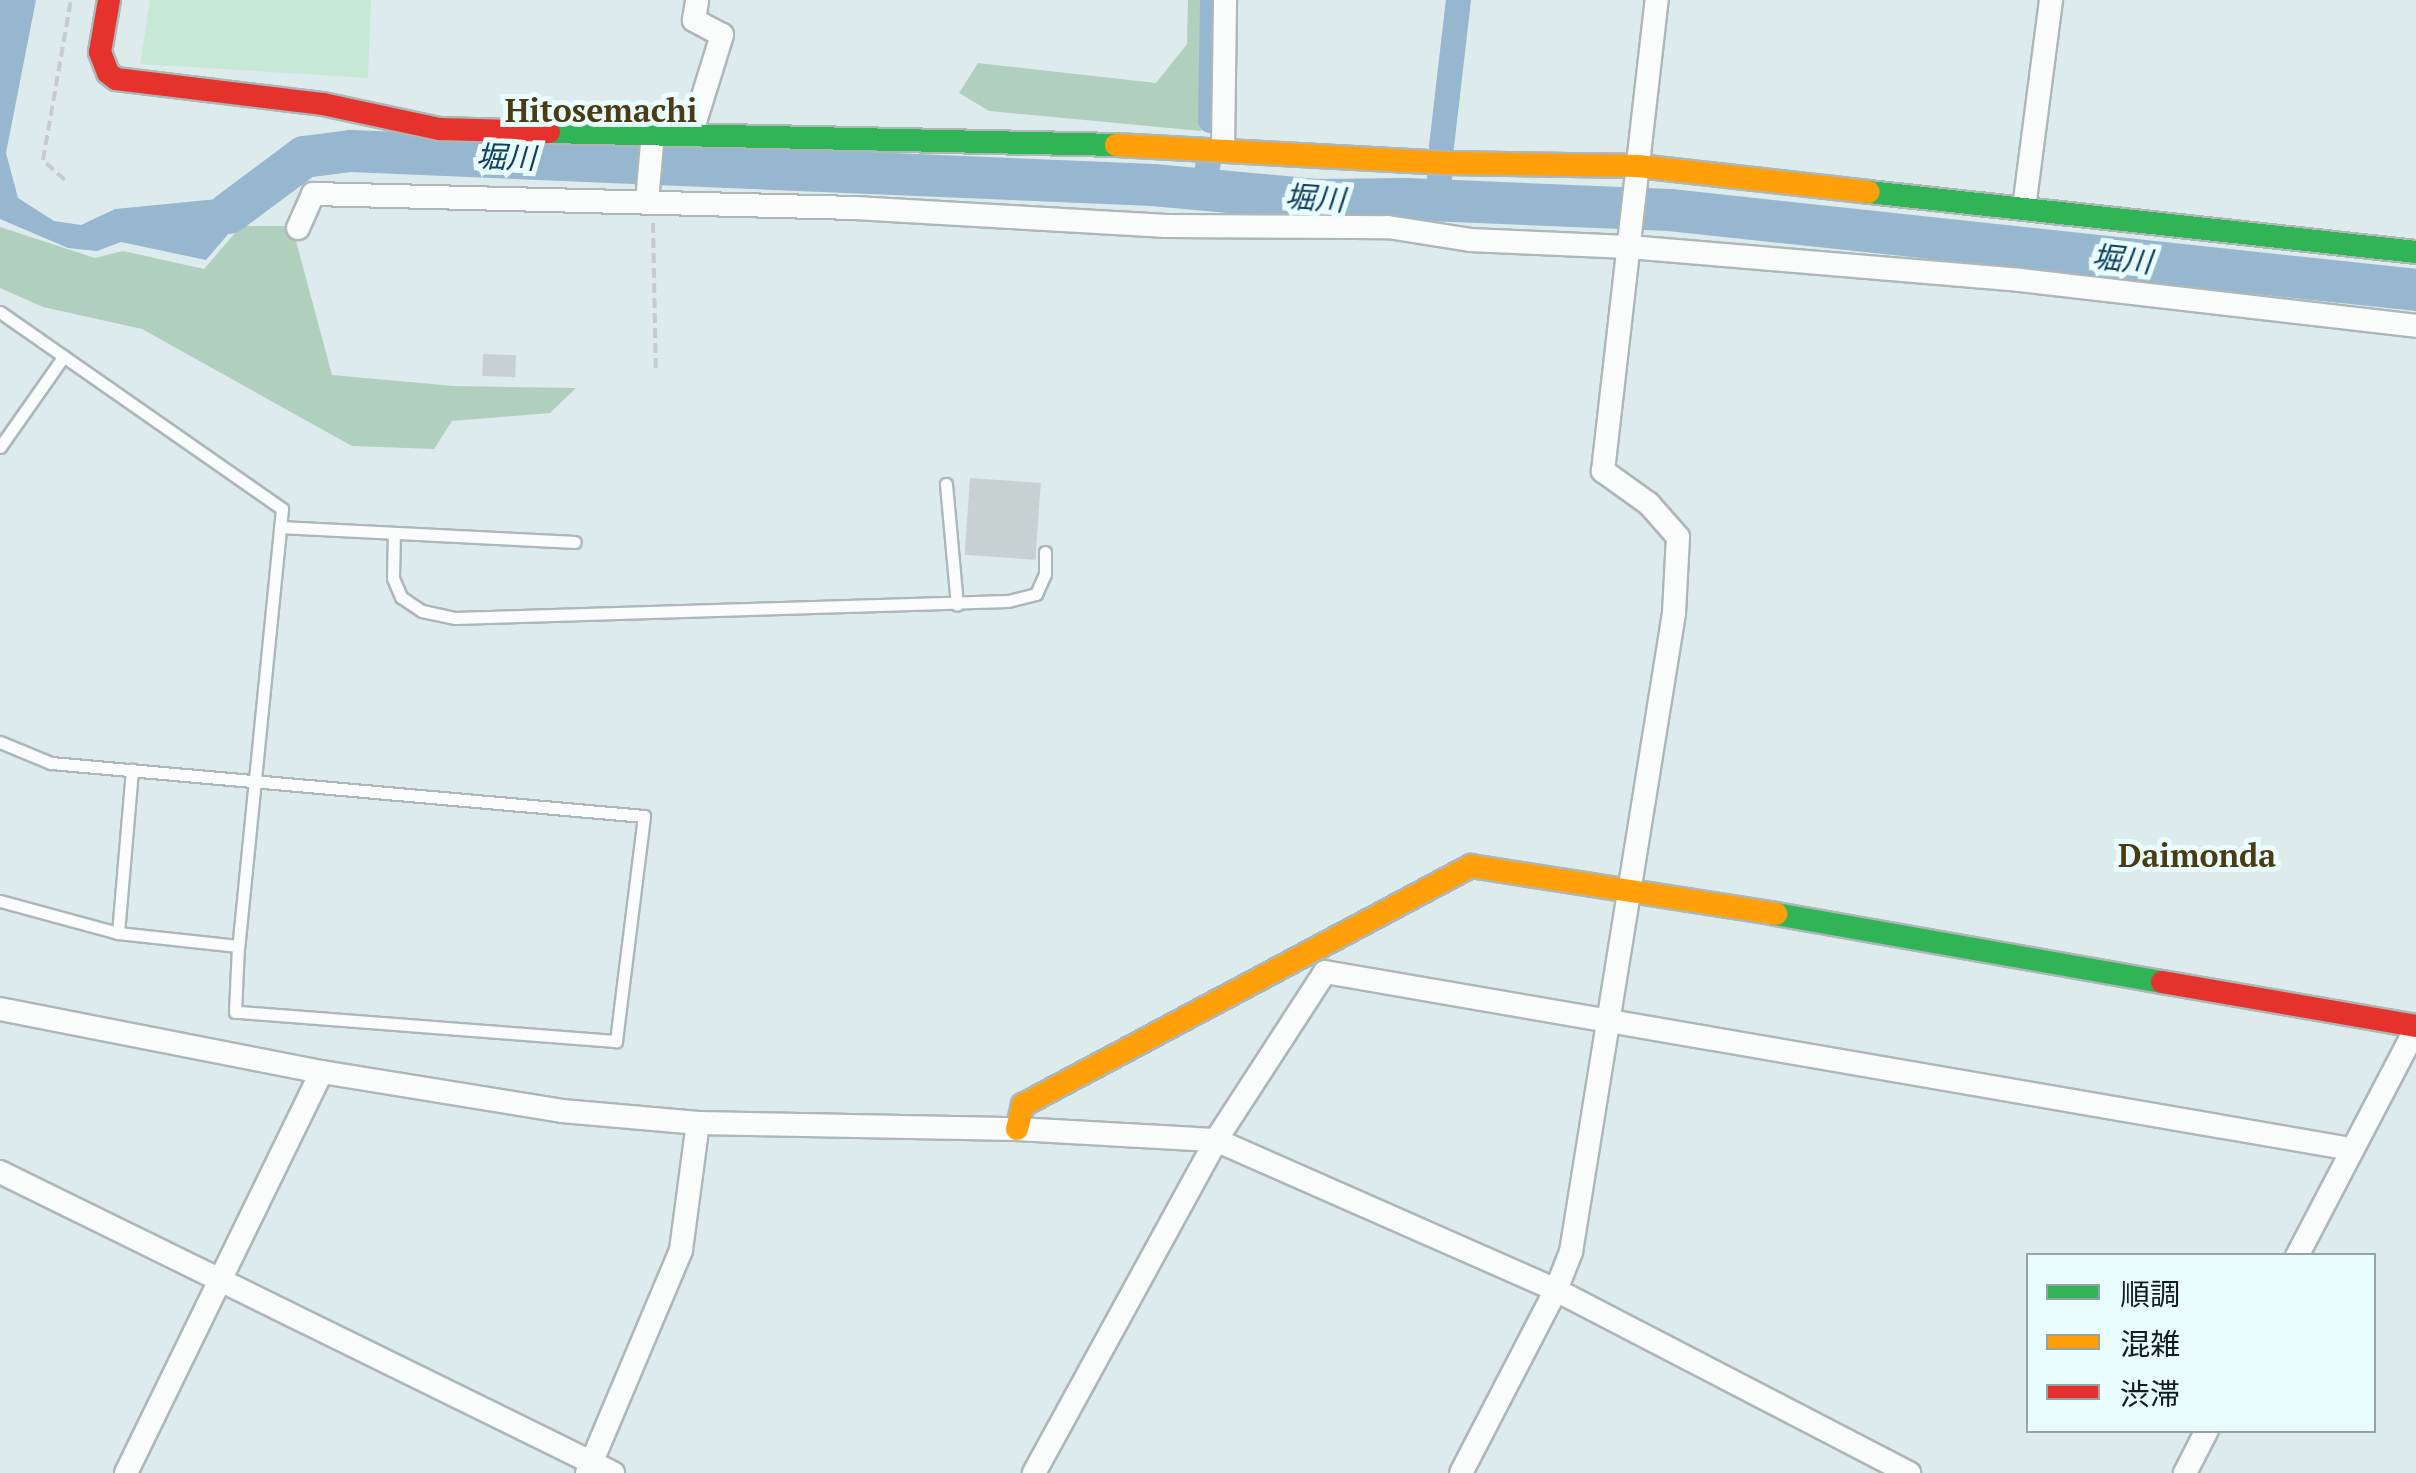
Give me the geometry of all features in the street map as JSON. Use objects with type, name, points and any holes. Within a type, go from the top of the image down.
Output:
[{"type":"street","points":[[109,0],[101,35],[103,64],[108,73],[126,83],[323,104],[440,129],[1223,148],[1447,162],[1638,166],[2416,248]]},
{"type":"street","points":[[691,135],[722,34],[694,20],[698,0]]},
{"type":"street","points":[[1223,148],[1224,0]]},
{"type":"street","points":[[1461,1473],[1556,1290],[1571,1252],[1610,1024],[1626,888],[1674,613],[1678,537],[1648,504],[1603,471],[1657,0]]},
{"type":"street","points":[[2024,208],[2051,0]]},
{"type":"street","points":[[647,201],[652,133]]},
{"type":"street","points":[[298,228],[313,194],[647,201],[1166,226],[1388,227],[1470,240],[1628,247],[2020,280],[2416,326]]},
{"type":"street","points":[[1016,1129],[1022,1104],[1471,866],[1626,888],[2416,1027],[2299,1253]]},
{"type":"street","points":[[1034,1473],[1216,1140],[1324,972],[2352,1149]]},
{"type":"street","points":[[0,1009],[322,1072],[562,1111],[698,1123],[1016,1129],[1216,1140],[1556,1290],[1909,1473]]},
{"type":"street","points":[[126,1473],[322,1072]]},
{"type":"street","points":[[0,1172],[223,1278],[597,1469],[681,1250],[698,1123]]},
{"type":"street","points":[[2185,1473],[2205,1433]]},
{"type":"lane","points":[[0,312],[282,508],[253,780],[235,1012],[616,1041],[644,816],[253,780],[51,763],[0,742]]},
{"type":"lane","points":[[0,447],[64,356]]},
{"type":"lane","points":[[946,484],[957,605]]},
{"type":"lane","points":[[280,527],[575,542]]},
{"type":"lane","points":[[394,533],[392,578],[401,596],[422,611],[455,618],[957,605],[1036,594],[1045,574],[1045,552]]},
{"type":"lane","points":[[118,932],[132,770]]},
{"type":"lane","points":[[0,901],[118,932],[238,946]]},
{"type":"path","points":[[65,180],[43,160],[71,0]]},
{"type":"path","points":[[647,201],[652,211],[656,373]]},
{"type":"green space","points":[[150,0],[371,0],[368,78],[140,64]]},
{"type":"green space","points":[[1188,0],[1211,0],[1209,93],[1201,131],[989,111],[959,93],[978,63],[1156,83],[1187,44]]},
{"type":"green space","points":[[241,226],[292,226],[332,375],[454,386],[576,388],[550,413],[452,421],[434,449],[352,446],[142,329],[43,307],[0,288],[0,227],[95,258],[123,251],[204,269]]},
{"type":"water","points":[[0,0],[36,0],[6,153],[18,198],[54,221],[81,225],[115,209],[228,198],[230,232],[206,260],[121,242],[97,251],[68,248],[0,219]]},
{"type":"building","points":[[483,354],[516,355],[515,377],[482,376]]},
{"type":"building","points":[[970,478],[1041,483],[1035,560],[965,555]]},
{"type":"waterway","points":[[1210,120],[1212,0]]},
{"type":"waterway","points":[[1441,146],[1458,0]]},
{"type":"waterway","name":"堀川","points":[[229,213],[304,157],[351,151],[1153,185],[1318,200],[1406,199],[1670,210],[2416,290]]},
{"type":"waterway","points":[[1204,188],[1208,159]]},
{"type":"waterway","points":[[1439,175],[1440,201]]},
{"type":"traffic: fast","points":[[549,132],[1116,145]]},
{"type":"traffic: fast","points":[[1869,192],[2416,252]]},
{"type":"traffic: fast","points":[[1776,914],[2162,982]]},
{"type":"traffic: slow","points":[[1116,145],[1447,163],[1638,166],[1869,192]]},
{"type":"traffic: slow","points":[[1017,1129],[1023,1105],[1471,866],[1776,914]]},
{"type":"traffic: jam","points":[[109,0],[100,52],[108,73],[116,79],[323,104],[440,129],[549,132]]},
{"type":"traffic: jam","points":[[2162,982],[2416,1026]]},
{"type":"district","name":"Hitosemachi","points":[[601,110]]},
{"type":"district","name":"Daimonda","points":[[2197,855]]}]
